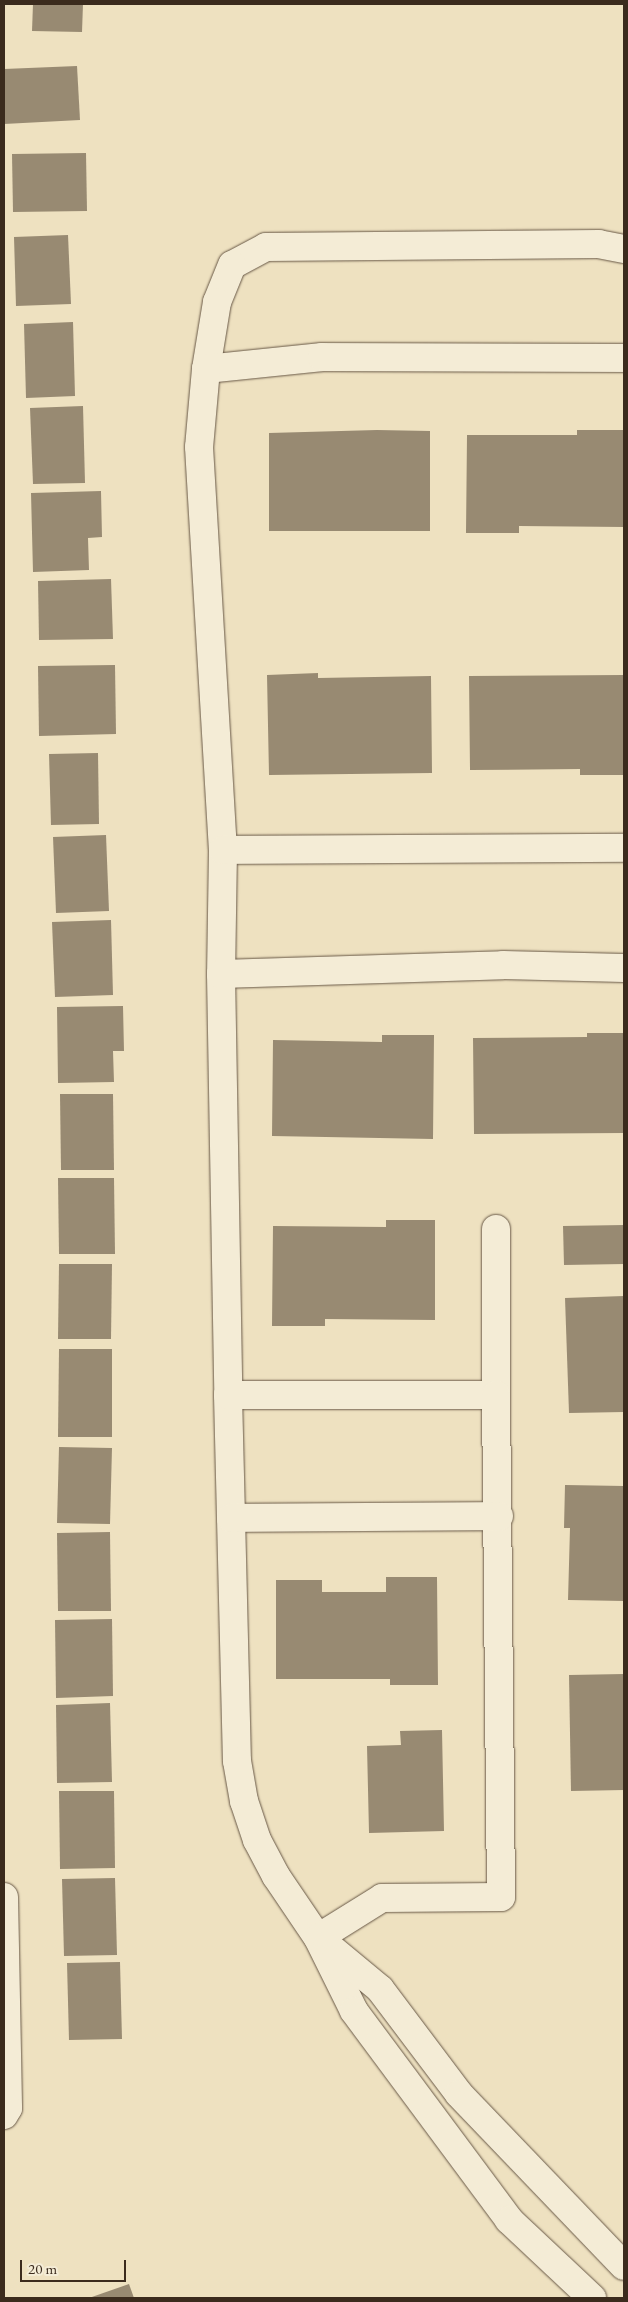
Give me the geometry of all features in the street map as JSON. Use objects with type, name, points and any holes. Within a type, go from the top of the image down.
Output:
[{"type":"street","points":[[592,2298],[509,2220],[354,2011],[318,1938],[276,1876],[257,1840],[244,1801],[237,1762],[228,1395],[220,974],[222,850],[200,447],[206,369],[218,302],[232,265],[266,247],[599,244],[624,249]]},
{"type":"street","points":[[206,369],[322,357],[624,358]]},
{"type":"street","points":[[222,850],[624,848]]},
{"type":"street","points":[[220,974],[504,965],[624,968]]},
{"type":"street","points":[[318,1938],[382,1898],[501,1897],[496,1229]]},
{"type":"street","points":[[228,1395],[496,1395]]},
{"type":"street","points":[[231,1518],[499,1516]]},
{"type":"street","points":[[4,1897],[8,2108],[4,2115]]},
{"type":"street","points":[[318,1938],[380,1989],[459,2094],[624,2266]]},
{"type":"building","points":[[33,4],[83,4],[82,32],[32,31]]},
{"type":"building","points":[[77,66],[80,120],[4,124],[4,69]]},
{"type":"building","points":[[86,153],[87,211],[13,212],[12,154]]},
{"type":"building","points":[[68,235],[71,304],[16,306],[14,237]]},
{"type":"building","points":[[73,322],[75,396],[26,398],[24,324]]},
{"type":"building","points":[[83,406],[85,483],[33,484],[30,408]]},
{"type":"building","points":[[377,430],[430,431],[430,531],[269,531],[269,433]]},
{"type":"building","points":[[577,430],[624,430],[624,527],[519,526],[519,533],[466,533],[467,435],[577,435]]},
{"type":"building","points":[[101,491],[102,537],[88,538],[89,570],[33,572],[31,493]]},
{"type":"building","points":[[111,579],[113,639],[39,640],[38,581]]},
{"type":"building","points":[[115,665],[116,734],[39,736],[38,666]]},
{"type":"building","points":[[318,673],[318,678],[431,676],[432,773],[269,775],[267,675]]},
{"type":"building","points":[[624,675],[624,775],[580,775],[580,769],[470,770],[469,676]]},
{"type":"building","points":[[98,753],[99,824],[51,825],[49,754]]},
{"type":"building","points":[[106,835],[109,911],[56,913],[53,837]]},
{"type":"building","points":[[111,920],[113,995],[55,997],[52,922]]},
{"type":"building","points":[[123,1006],[124,1051],[113,1051],[114,1082],[58,1083],[57,1007]]},
{"type":"building","points":[[587,1033],[624,1033],[624,1133],[474,1134],[473,1038],[587,1037]]},
{"type":"building","points":[[382,1035],[434,1035],[433,1139],[272,1136],[273,1040],[382,1042]]},
{"type":"building","points":[[60,1094],[113,1094],[114,1170],[61,1170]]},
{"type":"building","points":[[58,1178],[114,1178],[115,1254],[59,1254]]},
{"type":"building","points":[[386,1220],[435,1220],[435,1320],[325,1319],[325,1326],[272,1326],[273,1226],[386,1227]]},
{"type":"building","points":[[624,1225],[624,1264],[564,1265],[563,1226]]},
{"type":"building","points":[[59,1264],[112,1264],[111,1339],[58,1339]]},
{"type":"building","points":[[624,1296],[624,1412],[569,1413],[565,1298]]},
{"type":"building","points":[[59,1349],[112,1349],[112,1437],[58,1437]]},
{"type":"building","points":[[59,1447],[112,1448],[110,1524],[57,1523]]},
{"type":"building","points":[[565,1485],[624,1486],[624,1601],[568,1600],[570,1528],[564,1528]]},
{"type":"building","points":[[110,1532],[111,1611],[58,1611],[57,1533]]},
{"type":"building","points":[[386,1577],[437,1577],[438,1685],[390,1685],[390,1679],[276,1679],[276,1580],[322,1580],[322,1592],[386,1592]]},
{"type":"building","points":[[112,1619],[113,1696],[56,1698],[55,1620]]},
{"type":"building","points":[[624,1674],[624,1790],[571,1791],[569,1675]]},
{"type":"building","points":[[110,1703],[112,1782],[57,1783],[56,1705]]},
{"type":"building","points":[[442,1730],[444,1831],[369,1833],[367,1746],[401,1745],[400,1731]]},
{"type":"building","points":[[59,1791],[114,1791],[115,1868],[60,1869]]},
{"type":"building","points":[[115,1878],[117,1955],[64,1956],[62,1879]]},
{"type":"building","points":[[120,1962],[122,2039],[69,2040],[67,1963]]},
{"type":"building","points":[[129,2284],[134,2298],[89,2298]]}]
